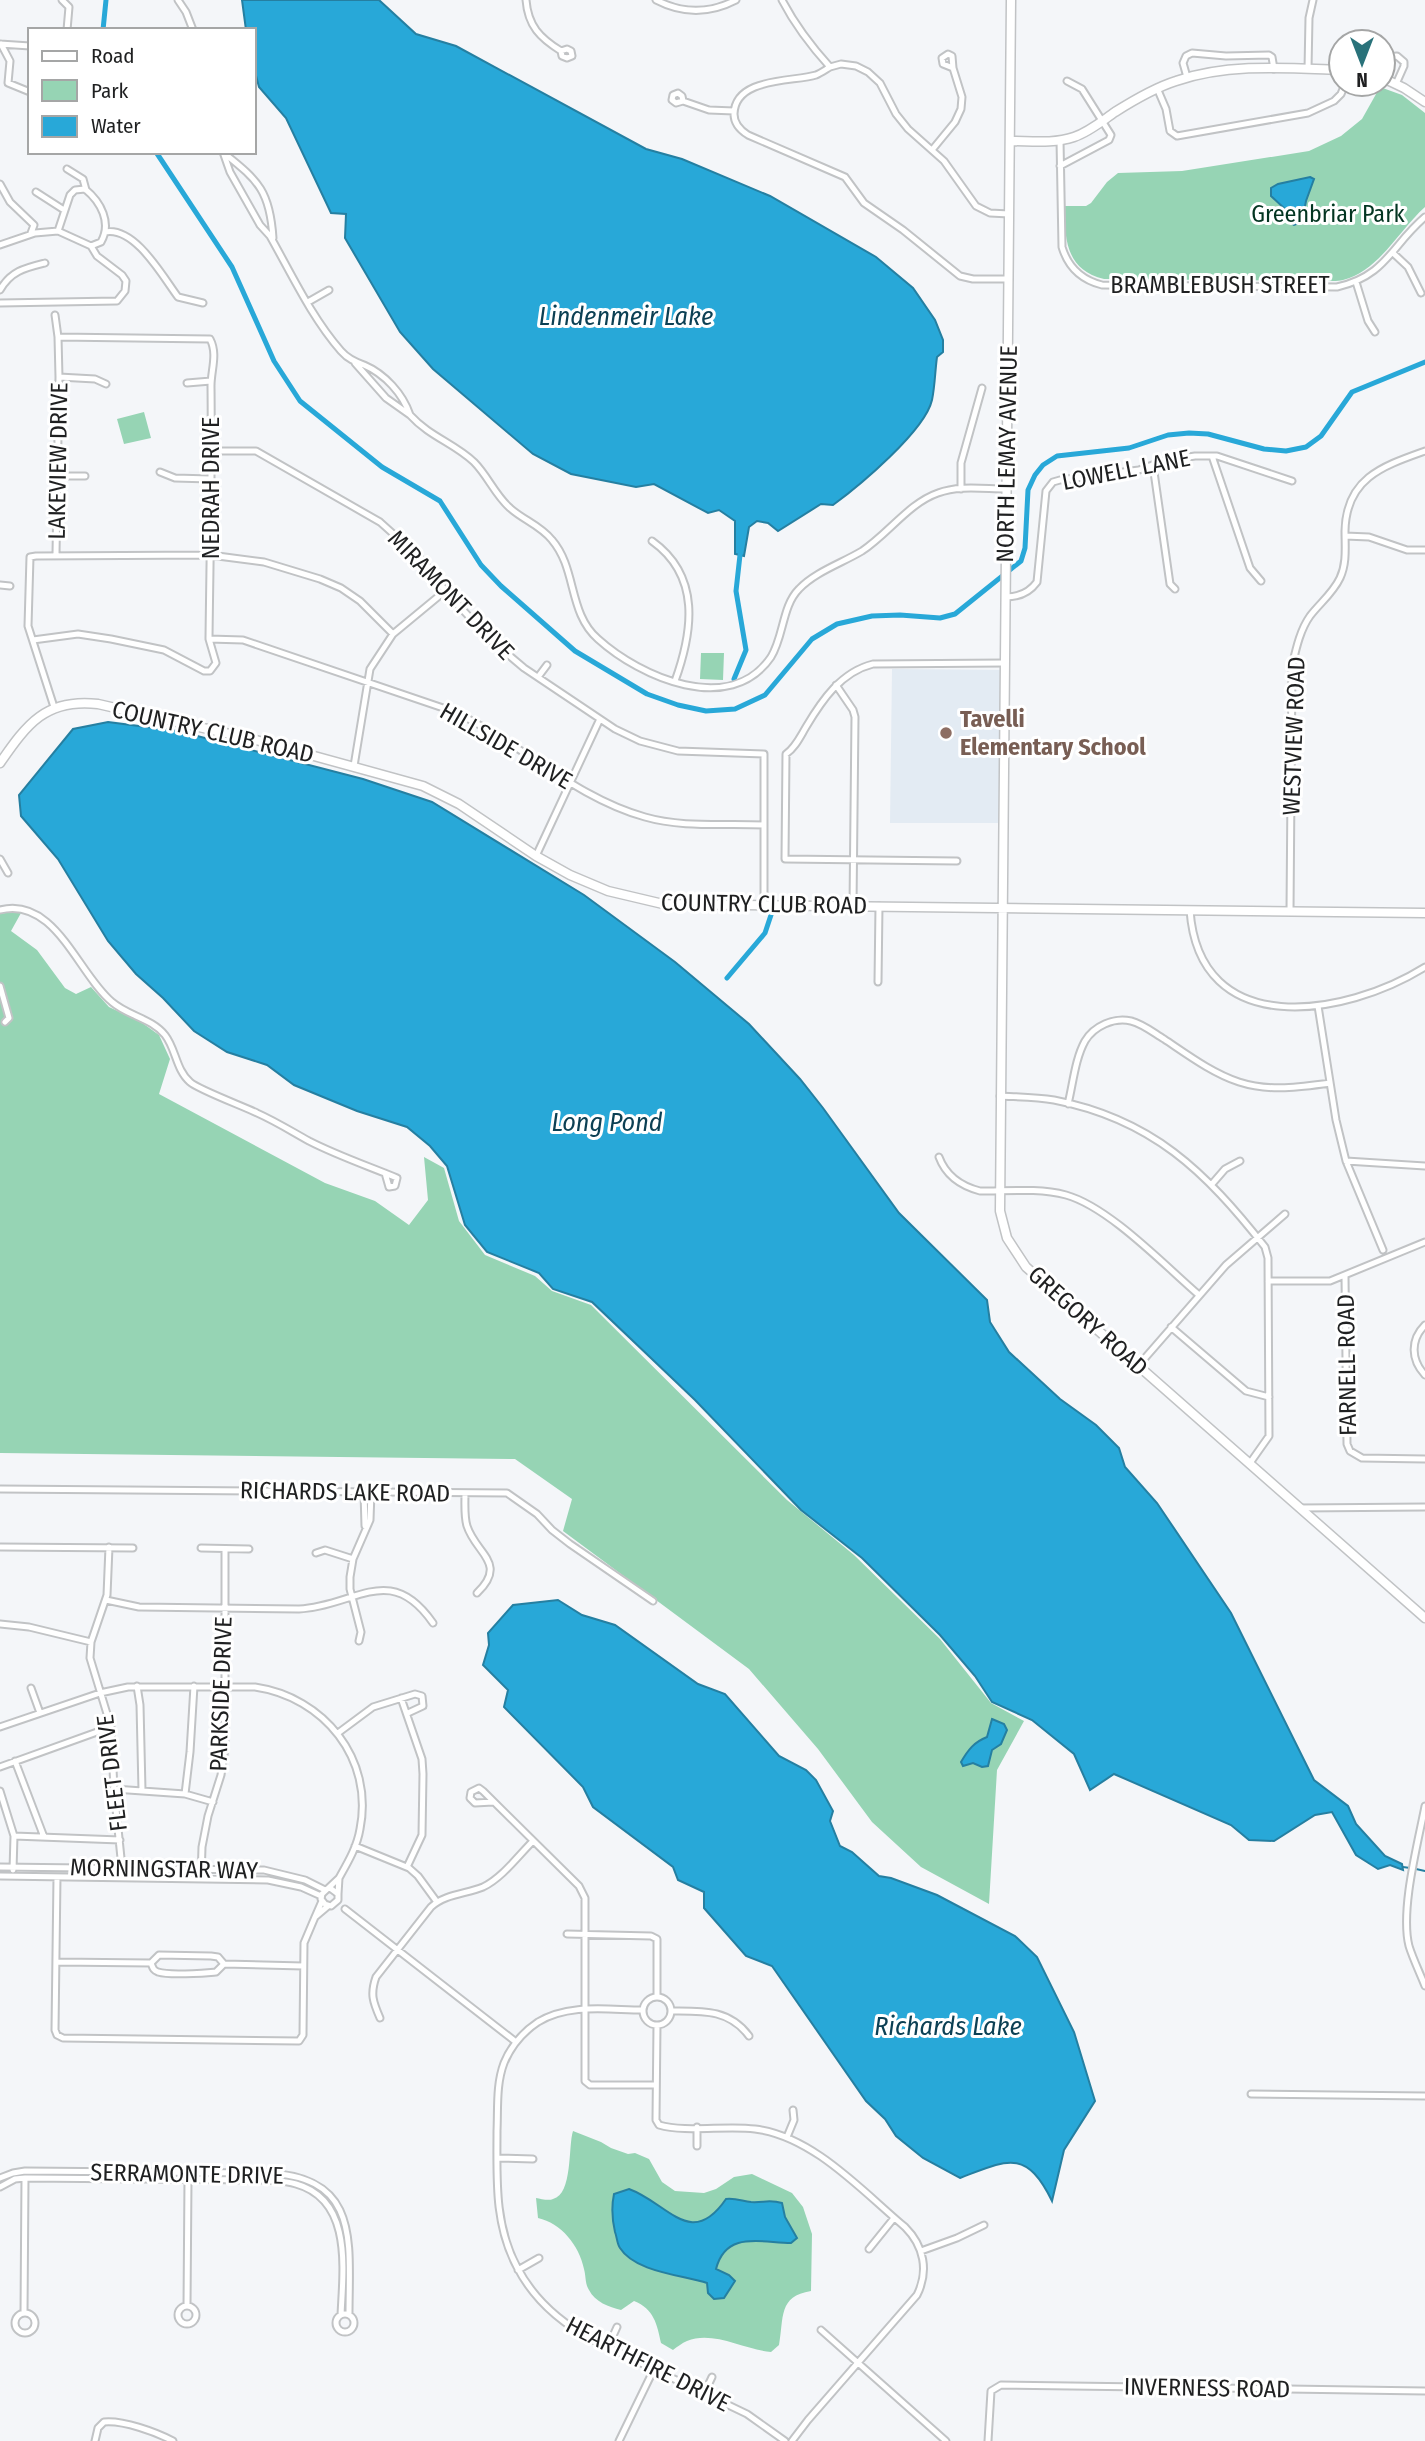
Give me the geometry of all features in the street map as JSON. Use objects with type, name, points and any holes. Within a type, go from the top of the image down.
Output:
[{"type":"street","points":[[62,0],[69,7],[67,28]]},
{"type":"street","points":[[178,0],[191,28]]},
{"type":"street","points":[[526,0],[530,22],[536,32],[543,40],[561,51]]},
{"type":"street","points":[[656,0],[672,8],[688,11],[708,10],[736,0]]},
{"type":"street","points":[[794,0],[784,3],[808,43],[830,67]]},
{"type":"street","name":"NORTH LEMAY AVENUE","points":[[1002,908],[1011,0]]},
{"type":"street","points":[[1308,69],[1309,18],[1313,0]]},
{"type":"street","points":[[1,44],[28,46]]},
{"type":"street","points":[[1,44],[10,61],[8,83],[28,91]]},
{"type":"street","points":[[1187,77],[1183,61],[1185,56],[1192,53],[1226,57],[1269,55],[1272,57],[1274,69]]},
{"type":"street","points":[[1397,56],[1405,66],[1397,82]]},
{"type":"street","points":[[1009,214],[990,213],[976,205],[944,161],[908,129],[896,114],[880,83],[856,66],[841,64],[820,74],[774,80],[742,96],[734,111],[734,118],[742,131],[845,177],[864,203],[903,230],[960,276],[972,279],[1009,279]]},
{"type":"street","points":[[932,150],[955,122],[961,109],[961,87],[953,68]]},
{"type":"street","points":[[1010,141],[1060,140],[1083,133],[1157,88],[1187,77],[1226,70],[1327,70]]},
{"type":"street","points":[[1060,140],[1060,166],[1110,139],[1110,131],[1082,89],[1067,81]]},
{"type":"street","points":[[1397,85],[1425,102]]},
{"type":"street","points":[[1157,88],[1166,109],[1171,132],[1177,136],[1312,112],[1338,98]]},
{"type":"street","points":[[683,101],[709,110],[734,111]]},
{"type":"street","points":[[224,154],[230,172],[254,215],[273,241],[328,336],[386,398],[411,415],[424,429],[474,462],[505,503],[545,532],[554,542],[568,569],[576,606],[594,635],[612,651],[642,669],[700,688],[720,688],[743,681],[770,658],[797,590],[863,550],[925,499],[939,492],[961,488],[1006,489]]},
{"type":"street","points":[[226,154],[249,172],[264,195],[272,219],[273,241]]},
{"type":"street","name":"BRAMBLEBUSH STREET","points":[[1060,166],[1060,242],[1065,256],[1075,270],[1088,280],[1109,286],[1324,288],[1356,282],[1376,270],[1425,217]]},
{"type":"street","points":[[67,169],[83,179],[86,190],[105,218],[106,232],[101,242],[91,246]]},
{"type":"street","points":[[0,184],[10,202],[34,225],[33,232],[29,235]]},
{"type":"street","points":[[58,231],[64,210],[75,190],[86,190]]},
{"type":"street","points":[[36,192],[64,210]]},
{"type":"street","points":[[0,245],[48,230],[58,231],[91,246],[97,256],[127,281],[125,291],[117,301],[0,303]]},
{"type":"street","points":[[106,232],[114,230],[121,233],[144,251],[178,298],[204,303]]},
{"type":"street","points":[[1393,253],[1408,267],[1421,293]]},
{"type":"street","points":[[0,289],[11,274],[45,263]]},
{"type":"street","points":[[1356,282],[1368,321],[1375,332]]},
{"type":"street","points":[[308,302],[329,290]]},
{"type":"street","name":"LAKEVIEW DRIVE","points":[[54,707],[28,626],[30,557],[56,554],[60,377],[55,315]]},
{"type":"street","name":"NEDRAH DRIVE","points":[[33,640],[66,634],[111,639],[164,650],[207,672],[216,663],[209,639],[211,381],[215,348],[210,339],[58,337]]},
{"type":"street","points":[[355,363],[372,370],[397,390],[411,415]]},
{"type":"street","points":[[60,377],[95,379],[106,384]]},
{"type":"street","points":[[187,383],[211,381]]},
{"type":"street","points":[[961,488],[961,463],[982,388]]},
{"type":"street","name":"MIRAMONT DRIVE","points":[[212,451],[256,452],[380,522],[410,548],[445,591],[492,641],[599,721],[628,736],[666,748],[705,753],[764,754],[764,824]]},
{"type":"street","name":"WESTVIEW ROAD","points":[[1290,911],[1292,666],[1304,626],[1336,586],[1342,574],[1350,505],[1360,486],[1371,474],[1391,463],[1425,451]]},
{"type":"street","name":"LOWELL LANE","points":[[1005,597],[1028,592],[1037,582],[1046,491],[1053,482],[1139,470],[1195,456],[1212,456],[1292,481]]},
{"type":"street","points":[[1212,456],[1250,568],[1261,581]]},
{"type":"street","points":[[1153,465],[1170,584],[1175,589]]},
{"type":"street","points":[[160,472],[175,478],[211,479]]},
{"type":"street","points":[[58,476],[85,476]]},
{"type":"street","points":[[1345,536],[1370,537],[1407,550],[1425,550]]},
{"type":"street","points":[[652,541],[674,560],[685,587],[688,636],[674,681]]},
{"type":"street","points":[[56,554],[210,555],[264,562],[330,583],[360,601],[393,634]]},
{"type":"street","points":[[0,584],[10,586]]},
{"type":"street","points":[[354,766],[370,669],[393,634],[445,591]]},
{"type":"street","name":"HILLSIDE DRIVE","points":[[209,639],[243,640],[465,717],[570,783],[622,810],[647,818],[681,823],[764,824]]},
{"type":"street","points":[[957,861],[785,859],[786,754],[792,750],[813,715],[836,685],[848,674],[873,664],[1004,663]]},
{"type":"street","name":"MIRAMONT DRIVE","points":[[538,677],[547,665]]},
{"type":"street","points":[[836,685],[853,710],[855,718],[853,906]]},
{"type":"street","name":"COUNTRY CLUB ROAD","points":[[54,707],[83,702],[98,704],[256,740],[423,786],[446,796],[536,856],[582,881],[642,900],[680,905],[1425,913]]},
{"type":"street","points":[[0,763],[32,723],[54,707]]},
{"type":"street","points":[[536,856],[599,721]]},
{"type":"street","points":[[764,824],[764,905]]},
{"type":"street","points":[[0,859],[8,873]]},
{"type":"street","points":[[878,982],[879,906]]},
{"type":"street","name":"GREGORY ROAD","points":[[1002,908],[999,1191],[1000,1211],[1007,1238],[1026,1267],[1425,1618]]},
{"type":"street","points":[[0,910],[23,909],[37,915],[57,930],[93,982],[113,1003],[155,1025],[168,1038],[190,1083],[271,1119],[311,1142],[385,1173]]},
{"type":"street","points":[[1190,910],[1196,946],[1209,968],[1232,991],[1257,1003],[1271,1006],[1318,1006],[1348,1001],[1378,992],[1425,967]]},
{"type":"street","points":[[0,986],[9,1017],[6,1023],[1,1020],[0,1015]]},
{"type":"street","points":[[1318,1006],[1346,1161],[1383,1250]]},
{"type":"street","points":[[1069,1104],[1083,1044],[1095,1029],[1117,1020],[1131,1021],[1149,1030],[1240,1083],[1286,1089],[1330,1083]]},
{"type":"street","points":[[1000,1096],[1069,1104],[1129,1124],[1149,1135],[1188,1161],[1212,1184],[1265,1247],[1268,1258],[1269,1436],[1250,1463]]},
{"type":"street","points":[[939,1157],[943,1168],[960,1184],[980,1191],[1048,1192],[1084,1202],[1110,1218],[1199,1295]]},
{"type":"street","points":[[1212,1184],[1225,1169],[1240,1161]]},
{"type":"street","points":[[1346,1161],[1425,1166]]},
{"type":"street","points":[[1138,1366],[1226,1265],[1285,1214]]},
{"type":"street","points":[[1268,1281],[1330,1281],[1425,1242]]},
{"type":"street","name":"FARNELL ROAD","points":[[1345,1276],[1347,1444],[1352,1453],[1362,1458],[1425,1459]]},
{"type":"street","points":[[1425,1325],[1416,1336],[1413,1349],[1418,1366],[1425,1375]]},
{"type":"street","points":[[1171,1327],[1246,1391],[1269,1396]]},
{"type":"street","name":"RICHARDS LAKE ROAD","points":[[0,1489],[507,1493],[537,1514],[570,1544],[653,1601]]},
{"type":"street","points":[[359,1641],[361,1632],[350,1577],[353,1559],[365,1526],[363,1520],[367,1492]]},
{"type":"street","points":[[465,1493],[466,1523],[486,1554],[490,1566],[488,1581],[477,1593]]},
{"type":"street","points":[[1299,1508],[1425,1507]]},
{"type":"street","points":[[0,1547],[133,1548]]},
{"type":"street","name":"FLEET DRIVE","points":[[109,1548],[106,1600],[91,1642],[91,1666],[111,1727],[123,1878]]},
{"type":"street","points":[[201,1548],[249,1549]]},
{"type":"street","name":"PARKSIDE DRIVE","points":[[201,1879],[202,1847],[221,1775],[225,1748],[225,1549]]},
{"type":"street","points":[[316,1553],[325,1550],[353,1559]]},
{"type":"street","points":[[106,1600],[139,1607],[306,1609],[376,1591],[400,1593],[420,1605],[433,1623]]},
{"type":"street","points":[[0,1624],[29,1627],[91,1642]]},
{"type":"street","points":[[137,1686],[142,1790]]},
{"type":"street","points":[[0,1727],[100,1693],[137,1686],[255,1687],[286,1694],[312,1708],[338,1733],[353,1758],[361,1785],[362,1816],[355,1846],[304,1943],[303,2035],[299,2040],[63,2038],[57,2035],[57,1877]]},
{"type":"street","points":[[185,1794],[194,1686]]},
{"type":"street","points":[[31,1688],[40,1713]]},
{"type":"street","points":[[338,1733],[373,1707],[415,1694],[423,1698],[423,1706],[408,1713]]},
{"type":"street","points":[[401,1698],[422,1759],[423,1773],[422,1835],[408,1867]]},
{"type":"street","points":[[0,1767],[111,1727]]},
{"type":"street","points":[[15,1761],[44,1837]]},
{"type":"street","points":[[114,1789],[185,1794],[213,1802]]},
{"type":"street","points":[[0,1791],[14,1836],[13,1876]]},
{"type":"street","points":[[493,1802],[579,1886],[584,1898],[584,2079],[587,2083],[656,2085]]},
{"type":"street","points":[[1425,1807],[1411,1874],[1408,1919],[1409,1945],[1425,1986]]},
{"type":"street","points":[[14,1836],[120,1840]]},
{"type":"street","points":[[380,2018],[372,2000],[376,1977],[437,1902],[492,1881],[533,1842]]},
{"type":"street","points":[[355,1846],[408,1867],[437,1902]]},
{"type":"street","name":"MORNINGSTAR WAY","points":[[0,1867],[264,1870],[283,1873],[345,1909],[516,2042]]},
{"type":"street","name":"MORNINGSTAR WAY","points":[[0,1876],[268,1880],[301,1887],[326,1898],[338,1896],[345,1909]]},
{"type":"street","points":[[326,1898],[338,1896],[339,1878]]},
{"type":"street","points":[[567,1934],[651,1936],[657,1939],[657,1997]]},
{"type":"street","points":[[57,1962],[151,1963],[159,1955],[211,1956],[218,1957],[224,1964]]},
{"type":"street","points":[[151,1963],[159,1972],[216,1972],[224,1964],[303,1966]]},
{"type":"street","points":[[657,1997],[666,1999],[671,2011],[666,2022],[657,2025],[647,2021],[643,2011],[646,2002],[657,1997]]},
{"type":"street","name":"HEARTHFIRE DRIVE","points":[[643,2011],[565,2012],[545,2019],[529,2029],[516,2042],[504,2063],[499,2081],[499,2215],[506,2244],[518,2270],[535,2294],[551,2311],[581,2334],[758,2420],[785,2441]]},
{"type":"street","points":[[671,2011],[721,2014],[733,2020],[749,2036]]},
{"type":"street","points":[[657,2025],[656,2120],[659,2125],[755,2129],[787,2137],[820,2156],[894,2218],[910,2232],[921,2251],[924,2273],[917,2295],[792,2441]]},
{"type":"street","points":[[1251,2094],[1425,2096]]},
{"type":"street","points":[[787,2137],[794,2120],[793,2110]]},
{"type":"street","points":[[697,2127],[697,2146]]},
{"type":"street","points":[[497,2158],[533,2159]]},
{"type":"street","name":"SERRAMONTE DRIVE","points":[[0,2178],[13,2173],[188,2176],[265,2173],[308,2179],[319,2186],[331,2204],[338,2224],[346,2265],[349,2315]]},
{"type":"street","points":[[264,2180],[265,2173]]},
{"type":"street","points":[[24,2313],[25,2175]]},
{"type":"street","name":"SERRAMONTE DRIVE","points":[[0,2187],[25,2175]]},
{"type":"street","points":[[187,2306],[188,2176]]},
{"type":"street","name":"SERRAMONTE DRIVE","points":[[188,2176],[287,2182],[305,2187],[331,2204]]},
{"type":"street","points":[[869,2249],[894,2218]]},
{"type":"street","points":[[921,2251],[984,2225]]},
{"type":"street","points":[[518,2270],[539,2259]]},
{"type":"street","name":"SERRAMONTE DRIVE","points":[[341,2315],[346,2265]]},
{"type":"street","points":[[341,2315],[349,2315],[354,2325],[351,2330],[340,2330],[336,2325],[337,2319],[341,2315]]},
{"type":"street","points":[[608,2347],[617,2327]]},
{"type":"street","points":[[821,2330],[946,2441]]},
{"type":"street","points":[[619,2441],[654,2368]]},
{"type":"street","points":[[704,2394],[712,2377]]},
{"type":"street","name":"INVERNESS ROAD","points":[[988,2441],[990,2390],[1001,2385],[1425,2391]]},
{"type":"street","points":[[95,2441],[98,2428],[104,2422],[112,2421],[162,2435],[173,2441]]},
{"type":"shaded area","name":"Tavelli Elementary School","points":[[892,669],[1003,670],[999,823],[890,823]]},
{"type":"green space","name":"Greenbriar Park","points":[[1397,93],[1425,113],[1425,207],[1378,259],[1356,275],[1333,281],[1104,279],[1082,269],[1070,252],[1065,230],[1064,206],[1086,206],[1091,203],[1107,182],[1118,173],[1182,171],[1309,151],[1341,136],[1362,119],[1374,98],[1397,98]]},
{"type":"green space","points":[[144,412],[151,438],[124,444],[117,419]]},
{"type":"green space","points":[[701,653],[724,653],[723,680],[700,679]]},
{"type":"green space","points":[[21,913],[11,931],[37,950],[65,988],[76,994],[91,987],[109,1007],[141,1022],[159,1035],[170,1059],[159,1094],[325,1183],[375,1201],[409,1225],[428,1200],[424,1157],[444,1168],[459,1221],[485,1255],[535,1276],[552,1291],[591,1305],[787,1500],[854,1555],[940,1639],[991,1703],[1024,1721],[997,1770],[989,1904],[921,1867],[872,1822],[818,1749],[749,1669],[563,1531],[572,1499],[515,1459],[0,1453],[0,914]]},
{"type":"green space","points":[[573,2131],[611,2148],[649,2159],[662,2182],[675,2191],[704,2193],[716,2189],[734,2177],[752,2174],[792,2193],[803,2207],[812,2234],[811,2291],[800,2294],[788,2303],[779,2345],[771,2352],[718,2339],[697,2338],[673,2350],[661,2343],[653,2318],[641,2304],[634,2301],[621,2310],[607,2306],[595,2298],[588,2288],[582,2260],[568,2236],[554,2225],[538,2218],[536,2198],[553,2199],[564,2188]]},
{"type":"water","name":"Lindenmeir Lake","points":[[242,0],[379,0],[416,34],[456,46],[646,149],[682,159],[770,196],[876,257],[913,288],[935,320],[943,340],[943,352],[937,357],[933,395],[927,413],[890,457],[833,505],[821,504],[778,531],[768,523],[757,521],[749,527],[744,556],[735,554],[735,521],[719,510],[708,513],[654,484],[636,487],[571,474],[533,454],[433,369],[400,332],[345,238],[346,214],[331,213],[286,118],[259,87],[256,76],[256,28],[246,28]]},
{"type":"water","points":[[1310,177],[1314,179],[1302,222],[1294,225],[1284,208],[1271,196],[1271,188]]},
{"type":"water","name":"Long Pond","points":[[108,722],[178,731],[363,779],[432,802],[584,895],[675,962],[749,1024],[800,1079],[899,1213],[987,1300],[990,1322],[1009,1352],[1060,1399],[1096,1425],[1119,1448],[1125,1467],[1157,1503],[1231,1613],[1314,1780],[1348,1806],[1356,1824],[1385,1856],[1402,1864],[1403,1870],[1390,1865],[1378,1869],[1356,1855],[1332,1812],[1315,1815],[1274,1841],[1249,1840],[1231,1825],[1114,1774],[1090,1790],[1074,1754],[1032,1720],[992,1702],[975,1676],[940,1635],[862,1558],[801,1510],[695,1400],[592,1302],[553,1289],[539,1273],[487,1252],[465,1225],[447,1166],[430,1146],[407,1127],[357,1111],[294,1085],[267,1065],[227,1052],[194,1031],[136,974],[108,941],[58,859],[21,816],[19,795],[73,729]]},
{"type":"water","name":"Richards Lake","points":[[558,1600],[582,1615],[615,1625],[698,1684],[725,1694],[779,1756],[806,1770],[816,1780],[833,1811],[830,1821],[840,1846],[852,1852],[879,1876],[937,1895],[1015,1936],[1037,1957],[1074,2032],[1095,2101],[1064,2150],[1052,2201],[1043,2184],[1024,2166],[1003,2163],[960,2178],[923,2158],[896,2136],[885,2119],[866,2101],[772,1966],[746,1956],[704,1908],[704,1892],[678,1880],[673,1867],[593,1807],[583,1787],[504,1707],[508,1690],[483,1665],[489,1645],[488,1633],[513,1605]]},
{"type":"water","points":[[992,1719],[1004,1724],[1007,1730],[1001,1744],[992,1750],[988,1766],[982,1767],[973,1763],[963,1766],[961,1762],[969,1750],[987,1737]]},
{"type":"water","points":[[629,2189],[690,2222],[702,2221],[713,2214],[726,2199],[782,2203],[785,2217],[797,2238],[791,2243],[746,2241],[728,2248],[716,2269],[735,2281],[724,2298],[714,2299],[708,2293],[707,2283],[648,2268],[627,2256],[620,2248],[613,2223],[613,2199],[614,2194]]},
{"type":"waterway","points":[[103,28],[106,0]]},
{"type":"waterway","points":[[157,154],[232,267],[274,361],[300,401],[382,467],[440,501],[481,565],[575,651],[647,694],[706,711],[735,709],[765,695],[812,639],[837,624],[872,616],[940,618],[955,614],[1021,561],[1025,548],[1028,490],[1043,465],[1057,456],[1129,448],[1168,435],[1189,433],[1208,434],[1264,449],[1286,451],[1306,447],[1321,436],[1352,392],[1425,362]]},
{"type":"waterway","points":[[734,679],[746,650],[736,591],[740,555]]},
{"type":"waterway","points":[[727,978],[765,933],[772,912]]},
{"type":"waterway","points":[[1403,1867],[1410,1868]]},
{"type":"waterway","points":[[1416,1869],[1425,1871]]},
{"type":"place","name":"Tavelli Elementary School","points":[[946,733]]}]
